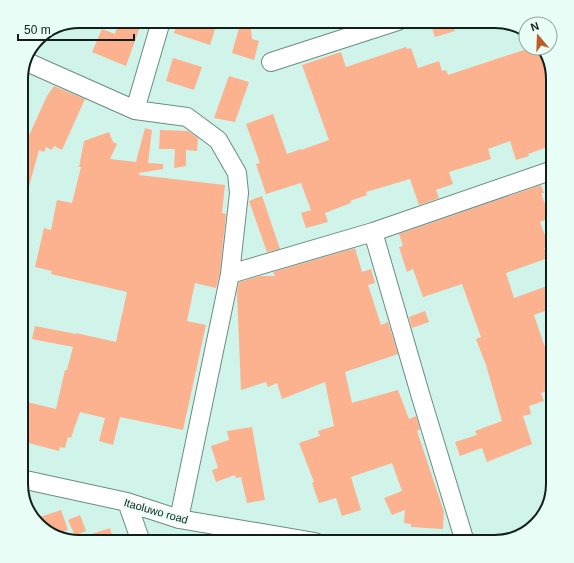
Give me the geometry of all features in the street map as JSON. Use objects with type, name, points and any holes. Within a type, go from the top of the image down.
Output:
[{"type":"street","points":[[135,110],[159,28]]},
{"type":"street","points":[[271,62],[376,28]]},
{"type":"street","points":[[31,64],[135,110],[187,117],[218,140],[237,173],[239,193],[230,274],[179,519]]},
{"type":"street","points":[[230,274],[373,232],[546,173]]},
{"type":"street","points":[[373,232],[463,535]]},
{"type":"street","name":"Itaoluwo road","points":[[28,481],[128,502],[179,519],[274,535]]},
{"type":"street","points":[[128,502],[140,535]]},
{"type":"building","points":[[117,28],[140,28],[126,66],[92,52],[102,29],[115,34]]},
{"type":"building","points":[[176,28],[215,28],[210,45],[174,33]]},
{"type":"building","points":[[239,28],[251,28],[252,39],[259,41],[254,60],[232,53]]},
{"type":"building","points":[[432,28],[454,28],[455,31],[435,37]]},
{"type":"building","points":[[406,47],[407,49],[411,48],[418,68],[439,61],[442,71],[446,70],[448,75],[518,52],[518,56],[540,56],[545,69],[546,79],[546,148],[528,154],[529,156],[516,160],[510,141],[488,149],[491,159],[449,172],[453,184],[436,190],[439,198],[419,205],[410,179],[366,192],[367,195],[325,213],[328,222],[306,228],[301,213],[311,210],[301,183],[266,194],[256,164],[260,163],[246,124],[273,114],[287,154],[329,140],[302,65],[341,52],[346,67]]},
{"type":"building","points":[[173,58],[202,67],[194,90],[166,81]]},
{"type":"building","points":[[229,76],[249,82],[235,122],[214,118]]},
{"type":"building","points":[[54,86],[85,99],[62,150],[54,146],[52,150],[46,147],[44,152],[39,150],[28,190],[28,138],[47,96]]},
{"type":"building","points":[[145,128],[152,130],[148,163],[163,164],[163,169],[139,173],[139,175],[225,185],[222,213],[226,214],[220,272],[216,288],[195,283],[187,321],[206,325],[183,430],[120,417],[113,445],[99,441],[105,418],[80,412],[71,438],[68,437],[65,448],[60,447],[59,451],[28,443],[28,402],[56,409],[65,370],[67,370],[73,347],[32,339],[35,326],[116,342],[127,292],[51,274],[52,271],[35,267],[44,228],[51,230],[57,200],[72,203],[81,167],[79,167],[84,141],[109,132],[113,142],[117,144],[110,159],[136,162]]},
{"type":"building","points":[[160,130],[188,131],[198,138],[197,151],[186,150],[186,166],[174,168],[175,149],[159,149]]},
{"type":"building","points":[[541,185],[544,193],[542,193],[542,196],[546,207],[546,220],[540,222],[546,238],[546,247],[544,248],[546,259],[506,273],[514,298],[546,286],[546,311],[534,315],[546,350],[546,391],[541,393],[544,401],[529,406],[531,414],[523,416],[532,444],[487,462],[482,448],[460,456],[455,442],[477,435],[475,431],[502,421],[486,365],[476,339],[481,337],[462,284],[423,297],[413,269],[407,272],[399,247],[403,246],[399,234]]},
{"type":"building","points":[[262,196],[280,249],[267,252],[249,201]]},
{"type":"building","points":[[355,248],[362,272],[371,269],[375,283],[368,285],[381,325],[388,322],[398,354],[345,372],[352,403],[398,390],[409,419],[416,416],[420,429],[417,431],[444,512],[443,529],[411,527],[411,524],[404,523],[405,510],[392,515],[384,498],[402,491],[392,463],[351,477],[361,510],[342,516],[336,498],[319,503],[312,483],[314,482],[299,443],[320,436],[318,431],[334,426],[325,382],[282,399],[277,383],[268,387],[266,382],[241,390],[237,293],[239,282],[260,276],[275,276],[273,272]]},
{"type":"building","points":[[425,311],[429,322],[412,328],[409,317]]},
{"type":"building","points":[[252,427],[265,500],[247,503],[241,477],[236,478],[235,475],[216,482],[212,470],[218,468],[211,446],[229,440],[227,431]]},
{"type":"building","points":[[61,510],[68,530],[62,532],[59,531],[40,517]]},
{"type":"building","points":[[80,515],[86,531],[78,535],[74,535],[68,520]]},
{"type":"building","points":[[110,528],[112,535],[88,535]]}]
